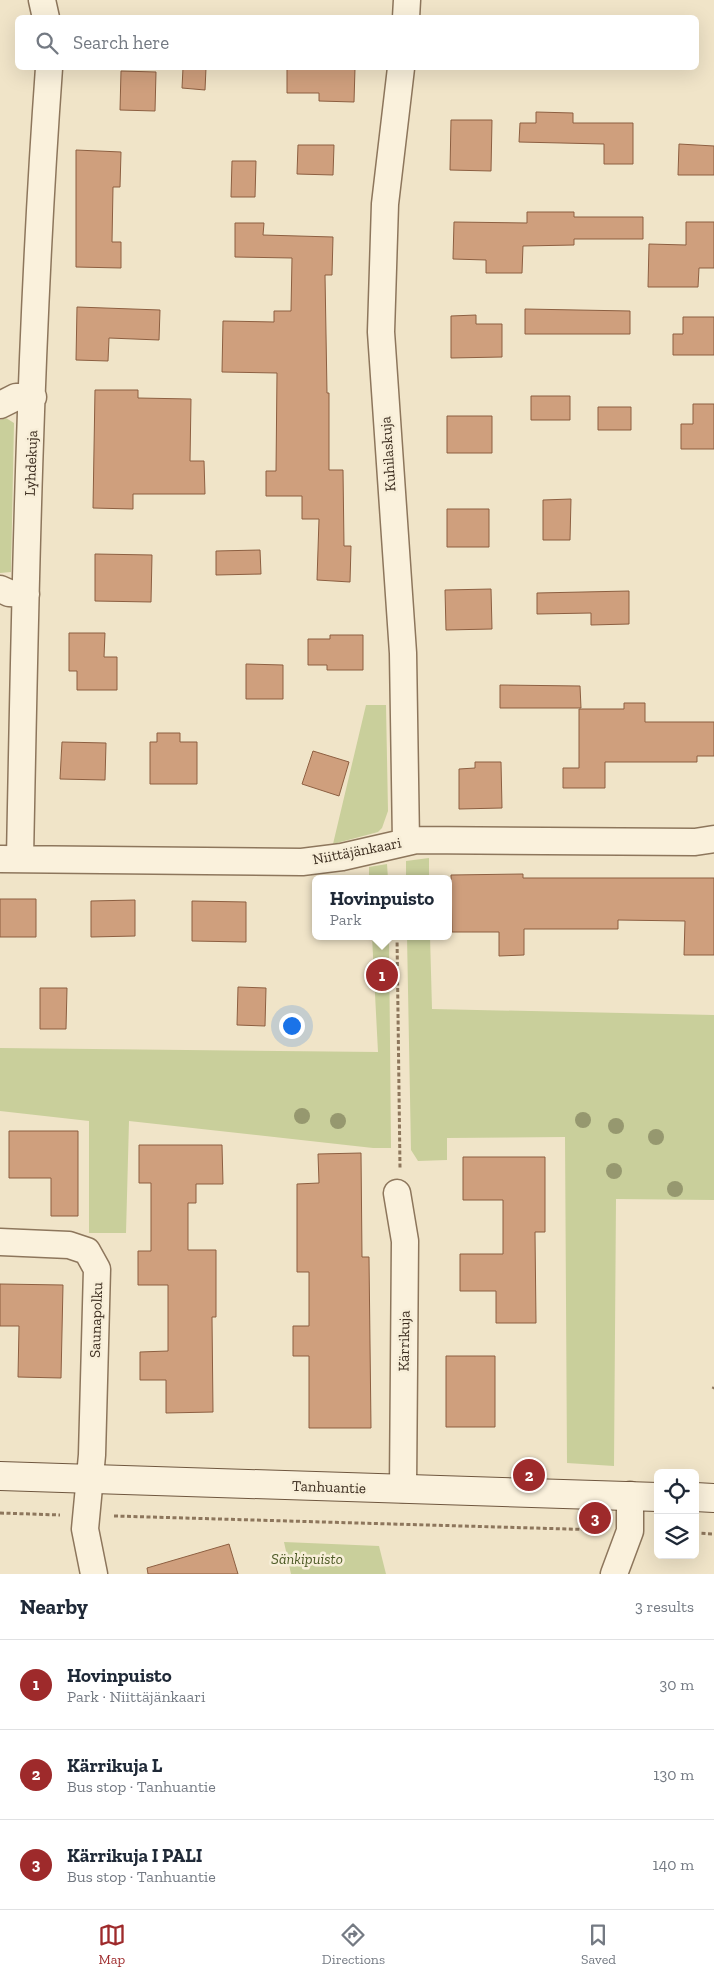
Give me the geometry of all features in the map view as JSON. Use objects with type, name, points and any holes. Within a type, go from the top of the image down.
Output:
[{"type":"street","points":[[42,0],[45,15]]},
{"type":"street","points":[[406,15],[407,0]]},
{"type":"street","name":"Lyhdekuja","points":[[10,859],[26,594],[41,185],[50,70]]},
{"type":"street","name":"Kuhilaskuja","points":[[401,70],[385,204],[381,332],[403,653],[406,842]]},
{"type":"street","points":[[0,405],[16,397],[33,397]]},
{"type":"street","points":[[0,589],[9,593],[26,594]]},
{"type":"street","name":"Niittäjänkaari","points":[[10,859],[302,862],[342,857],[406,842],[428,840],[695,842],[714,839]]},
{"type":"street","name":"Kärrikuja","points":[[397,1194],[405,1241],[403,1489]]},
{"type":"street","name":"Saunapolku","points":[[0,1242],[69,1245],[87,1251],[97,1269],[90,1479],[85,1529],[94,1574]]},
{"type":"street","name":"Tanhuantie","points":[[0,1476],[654,1496]]},
{"type":"street","points":[[614,1574],[630,1531],[630,1495]]},
{"type":"street","points":[[699,1497],[714,1498]]},
{"type":"path","points":[[397,1194],[400,1162],[398,940]]},
{"type":"path","points":[[0,1513],[59,1515]]},
{"type":"path","points":[[110,1516],[435,1527],[610,1530]]},
{"type":"path","points":[[699,1533],[714,1534]]},
{"type":"green space","points":[[6,418],[14,423],[11,572],[0,573],[0,420]]},
{"type":"green space","points":[[366,705],[386,705],[388,811],[382,828],[378,832],[333,844]]},
{"type":"green space","points":[[429,858],[429,875],[406,875],[406,861]]},
{"type":"green space","points":[[387,864],[388,875],[369,875],[369,867]]},
{"type":"green space","points":[[372,940],[389,940],[391,1148],[373,1148],[129,1121],[126,1233],[89,1233],[89,1121],[0,1111],[0,1048],[378,1052]]},
{"type":"green space","points":[[407,940],[430,940],[432,1009],[714,1015],[714,1200],[616,1199],[614,1466],[567,1463],[565,1137],[447,1138],[447,1160],[418,1161],[411,1150]]},
{"type":"green space","name":"Sänkipuisto","points":[[284,1542],[379,1546],[386,1574],[291,1574]]},
{"type":"building","points":[[183,70],[206,70],[205,90],[182,88]]},
{"type":"building","points":[[287,70],[355,70],[354,102],[319,101],[319,93],[287,93]]},
{"type":"building","points":[[121,71],[156,72],[155,111],[120,110]]},
{"type":"building","points":[[536,112],[573,113],[573,123],[633,123],[633,164],[604,164],[604,144],[519,142],[520,123],[536,123]]},
{"type":"building","points":[[451,120],[492,120],[491,171],[450,170]]},
{"type":"building","points":[[679,144],[714,146],[714,175],[678,175]]},
{"type":"building","points":[[298,145],[334,145],[333,175],[297,174]]},
{"type":"building","points":[[76,150],[121,152],[120,187],[113,187],[112,242],[121,242],[121,268],[76,267]]},
{"type":"building","points":[[232,161],[256,161],[255,197],[231,197]]},
{"type":"building","points":[[527,212],[574,212],[574,217],[643,217],[643,239],[574,239],[574,245],[523,246],[522,273],[486,273],[486,260],[453,259],[454,222],[527,223]]},
{"type":"building","points":[[686,222],[714,222],[714,268],[699,268],[698,287],[648,287],[649,244],[686,245]]},
{"type":"building","points":[[235,223],[264,223],[263,235],[333,237],[332,275],[325,275],[327,393],[329,393],[329,470],[343,470],[344,546],[351,546],[350,582],[317,580],[319,519],[302,519],[302,496],[266,496],[266,471],[276,471],[277,373],[222,372],[223,321],[274,322],[274,311],[291,311],[292,258],[235,257]]},
{"type":"building","points":[[77,307],[160,310],[159,340],[109,338],[108,361],[76,360]]},
{"type":"building","points":[[525,309],[630,311],[630,334],[525,334]]},
{"type":"building","points":[[476,315],[476,324],[502,324],[502,357],[451,358],[451,316]]},
{"type":"building","points":[[683,317],[714,317],[714,355],[673,355],[673,334],[683,334]]},
{"type":"building","points":[[95,390],[138,390],[138,398],[191,399],[190,461],[204,461],[205,494],[133,494],[133,509],[93,508]]},
{"type":"building","points":[[531,396],[570,396],[570,420],[531,420]]},
{"type":"building","points":[[693,404],[714,404],[714,449],[681,449],[681,424],[693,424]]},
{"type":"building","points":[[598,407],[631,407],[631,430],[598,430]]},
{"type":"building","points":[[447,416],[492,416],[492,453],[447,453]]},
{"type":"building","points":[[571,499],[570,540],[543,540],[543,500]]},
{"type":"building","points":[[447,509],[489,509],[489,547],[447,547]]},
{"type":"building","points":[[260,550],[261,574],[216,575],[216,551]]},
{"type":"building","points":[[95,554],[152,555],[151,602],[95,601]]},
{"type":"building","points":[[491,589],[492,629],[446,630],[445,590]]},
{"type":"building","points":[[629,591],[629,624],[591,625],[591,613],[537,614],[537,593]]},
{"type":"building","points":[[69,633],[105,633],[104,657],[117,657],[117,690],[77,690],[77,671],[69,671]]},
{"type":"building","points":[[330,635],[363,635],[363,670],[327,670],[327,665],[308,665],[308,639],[330,639]]},
{"type":"building","points":[[246,664],[283,665],[283,699],[246,699]]},
{"type":"building","points":[[500,685],[580,686],[581,708],[500,708]]},
{"type":"building","points":[[624,703],[645,703],[645,722],[714,722],[714,756],[697,756],[697,762],[605,762],[605,788],[563,788],[563,768],[579,768],[579,709],[624,709]]},
{"type":"building","points":[[157,733],[180,733],[180,742],[197,742],[197,784],[150,784],[150,742],[157,742]]},
{"type":"building","points":[[62,742],[106,743],[105,780],[60,779]]},
{"type":"building","points":[[313,751],[349,762],[339,796],[302,784]]},
{"type":"building","points":[[475,762],[501,762],[502,808],[459,809],[459,769],[475,768]]},
{"type":"building","points":[[523,874],[523,878],[714,878],[714,955],[684,955],[685,921],[618,920],[618,929],[524,929],[524,955],[499,956],[499,932],[452,932],[451,875]]},
{"type":"building","points":[[0,899],[36,899],[36,937],[0,937]]},
{"type":"building","points":[[135,900],[135,936],[91,937],[91,901]]},
{"type":"building","points":[[192,901],[246,902],[246,942],[192,941]]},
{"type":"building","points":[[238,987],[266,988],[265,1026],[237,1025]]},
{"type":"building","points":[[40,988],[67,988],[66,1029],[40,1029]]},
{"type":"building","points":[[9,1131],[78,1131],[78,1216],[51,1216],[51,1178],[9,1178]]},
{"type":"building","points":[[139,1145],[222,1145],[223,1184],[196,1184],[196,1203],[188,1203],[188,1250],[216,1250],[216,1317],[212,1317],[213,1412],[166,1413],[166,1380],[140,1380],[140,1352],[168,1351],[168,1285],[138,1285],[138,1251],[151,1251],[151,1183],[139,1183]]},
{"type":"building","points":[[361,1153],[362,1257],[369,1257],[371,1428],[309,1428],[309,1356],[293,1356],[293,1326],[309,1326],[309,1272],[297,1272],[297,1184],[319,1183],[318,1154]]},
{"type":"building","points":[[463,1157],[545,1157],[545,1232],[535,1232],[536,1323],[496,1323],[496,1291],[460,1291],[460,1254],[503,1254],[503,1200],[463,1200]]},
{"type":"building","points":[[0,1284],[63,1285],[61,1378],[18,1377],[19,1326],[0,1326]]},
{"type":"building","points":[[446,1356],[495,1356],[495,1427],[446,1427]]},
{"type":"building","points":[[229,1544],[238,1574],[148,1574],[147,1568]]},
{"type":"place","name":"Hovinpuisto","points":[[382,975]]},
{"type":"place","name":"Kärrikuja L","points":[[529,1475]]},
{"type":"place","name":"Kärrikuja I PALI","points":[[595,1518]]}]
